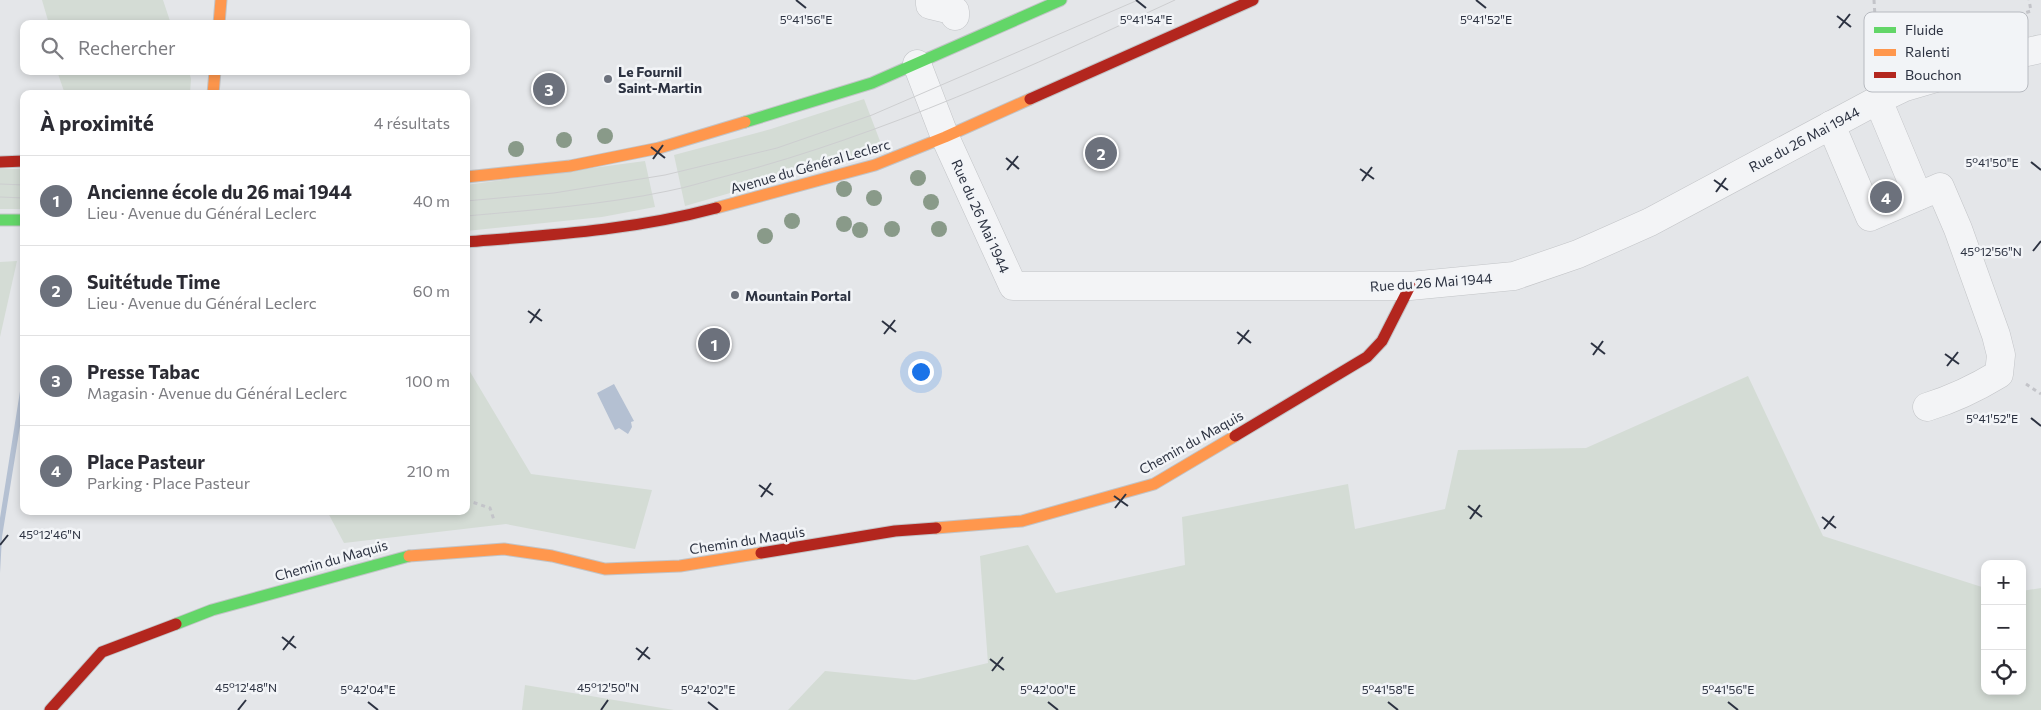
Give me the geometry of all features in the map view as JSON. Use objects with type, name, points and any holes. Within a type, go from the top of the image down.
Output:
[{"type":"street","points":[[219,20],[221,0]]},
{"type":"street","points":[[930,0],[930,5],[954,11],[955,16]]},
{"type":"street","points":[[470,177],[570,166],[659,148],[872,83],[1061,0]]},
{"type":"street","name":"Avenue du Général Leclerc","points":[[470,242],[592,232],[674,219],[875,166],[945,137],[1253,0]]},
{"type":"street","name":"Rue du 26 Mai 1944","points":[[2028,52],[2041,49]]},
{"type":"street","name":"Rue du 26 Mai 1944","points":[[917,64],[945,137],[1013,286],[1410,286],[1514,276],[1578,254],[1650,222],[1895,92]]},
{"type":"street","points":[[213,90],[215,75]]},
{"type":"street","points":[[1878,100],[1918,196]]},
{"type":"street","points":[[1831,125],[1870,216],[1940,187],[1958,228],[1996,335],[2000,355],[1999,374],[1978,387],[1948,401],[1928,407]]},
{"type":"street","points":[[0,162],[20,161]]},
{"type":"street","points":[[0,220],[20,220]]},
{"type":"street","name":"Chemin du Maquis","points":[[50,710],[102,652],[212,610],[402,556],[504,549],[552,556],[605,570],[680,566],[895,531],[1022,521],[1154,484],[1367,357],[1382,341],[1410,286]]},
{"type":"shaded area","points":[[42,0],[163,0],[170,20],[48,20]]},
{"type":"shaded area","points":[[58,75],[190,75],[191,79],[190,90],[64,90]]},
{"type":"shaded area","points":[[864,99],[883,149],[685,206],[674,155],[771,129]]},
{"type":"shaded area","points":[[645,161],[655,207],[602,217],[470,231],[470,184]]},
{"type":"shaded area","points":[[0,169],[20,169],[20,209],[0,209]]},
{"type":"shaded area","points":[[17,261],[0,337],[0,262]]},
{"type":"shaded area","points":[[470,372],[531,474],[652,490],[635,549],[506,524],[344,543],[329,515],[470,515]]},
{"type":"shaded area","points":[[1748,376],[1823,536],[1981,587],[1981,695],[2026,695],[2026,590],[2041,588],[2041,710],[788,710],[825,671],[915,680],[988,663],[980,556],[1028,545],[1056,593],[1185,565],[1182,517],[1348,484],[1355,529],[1445,509],[1458,450],[1586,448]]},
{"type":"shaded area","points":[[525,685],[674,710],[522,710]]},
{"type":"water","points":[[614,384],[634,421],[631,422],[632,427],[628,434],[619,428],[615,430],[597,393]]},
{"type":"water","points":[[20,391],[20,427],[2,537],[0,573],[0,518]]},
{"type":"tram line","points":[[470,201],[554,193],[665,175],[777,148],[872,115],[1138,0]]},
{"type":"tram line","points":[[470,216],[643,196],[692,185],[788,158],[845,140],[956,97],[1066,50],[1175,0]]},
{"type":"tram line","points":[[0,184],[20,185]]},
{"type":"tram line","points":[[0,197],[20,198]]},
{"type":"traffic: fast","points":[[745,122],[872,83],[1061,0]]},
{"type":"traffic: fast","points":[[0,220],[20,220]]},
{"type":"traffic: fast","points":[[176,624],[212,610],[409,556]]},
{"type":"traffic: slow","points":[[219,20],[221,0]]},
{"type":"traffic: slow","points":[[213,90],[215,75]]},
{"type":"traffic: slow","points":[[716,208],[875,165],[945,137],[1030,99]]},
{"type":"traffic: slow","points":[[470,177],[570,166],[659,148],[745,122]]},
{"type":"traffic: slow","points":[[936,528],[1022,521],[1154,484],[1235,436]]},
{"type":"traffic: slow","points":[[409,556],[504,549],[552,556],[605,569],[680,566],[761,553]]},
{"type":"traffic: jam","points":[[1030,99],[1253,0]]},
{"type":"traffic: jam","points":[[0,162],[20,161]]},
{"type":"traffic: jam","points":[[470,242],[623,227],[716,208]]},
{"type":"traffic: jam","points":[[1235,436],[1367,357],[1382,341],[1410,286]]},
{"type":"traffic: jam","points":[[761,553],[895,531],[936,528]]},
{"type":"traffic: jam","points":[[50,710],[102,652],[176,624]]},
{"type":"place","name":"Le Fournil Saint-Martin","points":[[608,79]]},
{"type":"place","name":"Presse Tabac","points":[[549,89]]},
{"type":"place","name":"Suitétude Time","points":[[1101,153]]},
{"type":"place","name":"Place Pasteur","points":[[1886,197]]},
{"type":"place","name":"Mountain Portal","points":[[735,295]]},
{"type":"place","name":"Ancienne école du 26 mai 1944","points":[[714,344]]}]
